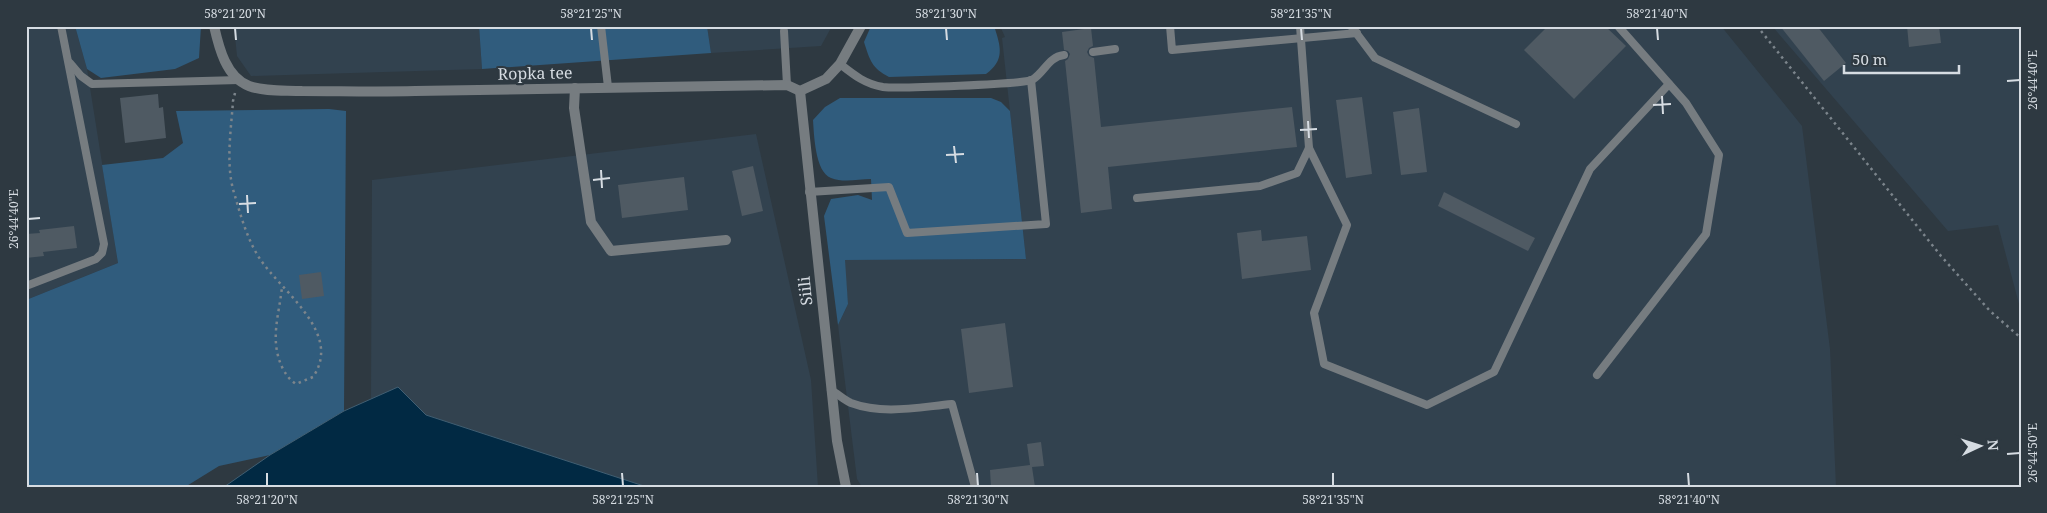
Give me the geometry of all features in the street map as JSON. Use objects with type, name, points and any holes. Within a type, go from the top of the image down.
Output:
[{"type":"street","points":[[214,26],[219,47],[225,60],[240,80]]},
{"type":"street","points":[[800,91],[826,79],[840,64],[862,26]]},
{"type":"street","name":"Ropka tee","points":[[240,80],[250,86],[277,90],[357,92],[786,85],[800,91]]},
{"type":"street","points":[[575,88],[574,108],[591,222],[611,251],[726,240]]},
{"type":"street","name":"Siili","points":[[800,91],[831,390],[837,441],[846,487]]},
{"type":"lane","points":[[26,286],[96,259],[102,253],[103,248],[97,205],[62,26]]},
{"type":"lane","points":[[601,26],[608,87]]},
{"type":"lane","points":[[1170,26],[1172,50],[1357,33]]},
{"type":"lane","points":[[1300,26],[1309,148],[1347,225],[1314,313],[1324,364],[1427,405],[1494,372],[1590,169],[1669,84]]},
{"type":"lane","points":[[1352,26],[1375,58],[1516,124]]},
{"type":"lane","points":[[1597,375],[1706,234],[1719,155],[1686,103],[1618,26]]},
{"type":"lane","points":[[784,31],[786,85]]},
{"type":"lane","points":[[1093,52],[1115,49]]},
{"type":"lane","points":[[840,64],[859,80],[884,87],[994,84],[1031,80],[1055,56],[1064,55]]},
{"type":"lane","points":[[68,62],[81,76],[92,84],[240,80]]},
{"type":"lane","points":[[809,192],[889,187],[907,234],[1046,224],[1031,80]]},
{"type":"lane","points":[[1137,198],[1260,186],[1298,173],[1309,148]]},
{"type":"lane","points":[[831,390],[850,402],[877,409],[904,409],[952,404],[975,487]]},
{"type":"path","points":[[1757,26],[1941,256],[1990,311],[2021,338]]},
{"type":"path","points":[[240,80],[232,110],[230,166],[234,193],[254,248],[282,287],[291,294],[312,324],[322,348],[322,358],[313,377],[296,384],[289,379],[276,350],[275,327],[282,287]]},
{"type":"shaded area","points":[[26,26],[75,26],[87,69],[118,263],[26,300]]},
{"type":"shaded area","points":[[75,26],[201,26],[199,58],[175,69],[101,78],[87,69]]},
{"type":"shaded area","points":[[234,26],[479,26],[482,69],[251,76],[237,56]]},
{"type":"shaded area","points":[[479,26],[707,26],[711,53],[482,69]]},
{"type":"shaded area","points":[[707,26],[832,26],[821,46],[711,53]]},
{"type":"shaded area","points":[[871,26],[994,26],[1000,47],[999,58],[992,69],[986,74],[889,77],[875,67],[868,54],[864,42]]},
{"type":"shaded area","points":[[1000,26],[1721,26],[1802,126],[1830,349],[1836,487],[862,487],[857,479],[838,325],[848,304],[844,260],[1026,259],[1002,38],[1005,37]]},
{"type":"shaded area","points":[[1772,26],[2021,26],[2021,306],[1998,225],[1948,231]]},
{"type":"shaded area","points":[[840,98],[991,98],[1001,102],[1010,111],[1026,259],[845,260],[848,304],[838,325],[824,216],[831,199],[858,195],[872,200],[871,179],[846,181],[831,178],[822,168],[816,152],[813,120],[825,107]]},
{"type":"shaded area","points":[[329,109],[346,111],[344,411],[270,455],[219,466],[185,487],[26,487],[26,300],[118,263],[102,165],[163,158],[183,143],[176,111]]},
{"type":"shaded area","points":[[756,134],[811,380],[818,487],[647,487],[426,415],[398,387],[371,400],[372,180]]},
{"type":"shaded area","points":[[398,387],[426,415],[647,487],[224,487],[270,455],[344,411]]},
{"type":"building","points":[[1548,26],[1605,26],[1626,46],[1574,99],[1524,50]]},
{"type":"building","points":[[1780,26],[1817,26],[1846,63],[1824,81]]},
{"type":"building","points":[[1907,26],[1939,26],[1941,43],[1909,47]]},
{"type":"building","points":[[1091,28],[1093,46],[1087,52],[1089,56],[1094,58],[1101,127],[1292,107],[1297,147],[1108,167],[1112,209],[1081,213],[1065,61],[1070,54],[1064,50],[1062,32]]},
{"type":"building","points":[[158,94],[159,108],[163,107],[166,138],[125,143],[120,98]]},
{"type":"building","points":[[1362,97],[1372,174],[1346,178],[1336,100]]},
{"type":"building","points":[[1419,108],[1427,172],[1401,175],[1393,112]]},
{"type":"building","points":[[753,166],[763,211],[742,216],[732,171]]},
{"type":"building","points":[[684,177],[688,210],[622,218],[618,185]]},
{"type":"building","points":[[1444,192],[1535,238],[1528,251],[1438,206]]},
{"type":"building","points":[[74,226],[77,248],[43,252],[44,256],[26,258],[26,234],[40,233],[39,230]]},
{"type":"building","points":[[1261,230],[1262,241],[1307,236],[1311,270],[1242,279],[1237,233]]},
{"type":"building","points":[[321,272],[324,296],[302,299],[299,275]]},
{"type":"building","points":[[1005,323],[1013,387],[969,393],[961,329]]},
{"type":"building","points":[[1041,442],[1044,466],[1032,467],[1035,487],[991,487],[990,470],[1030,465],[1027,444]]}]
